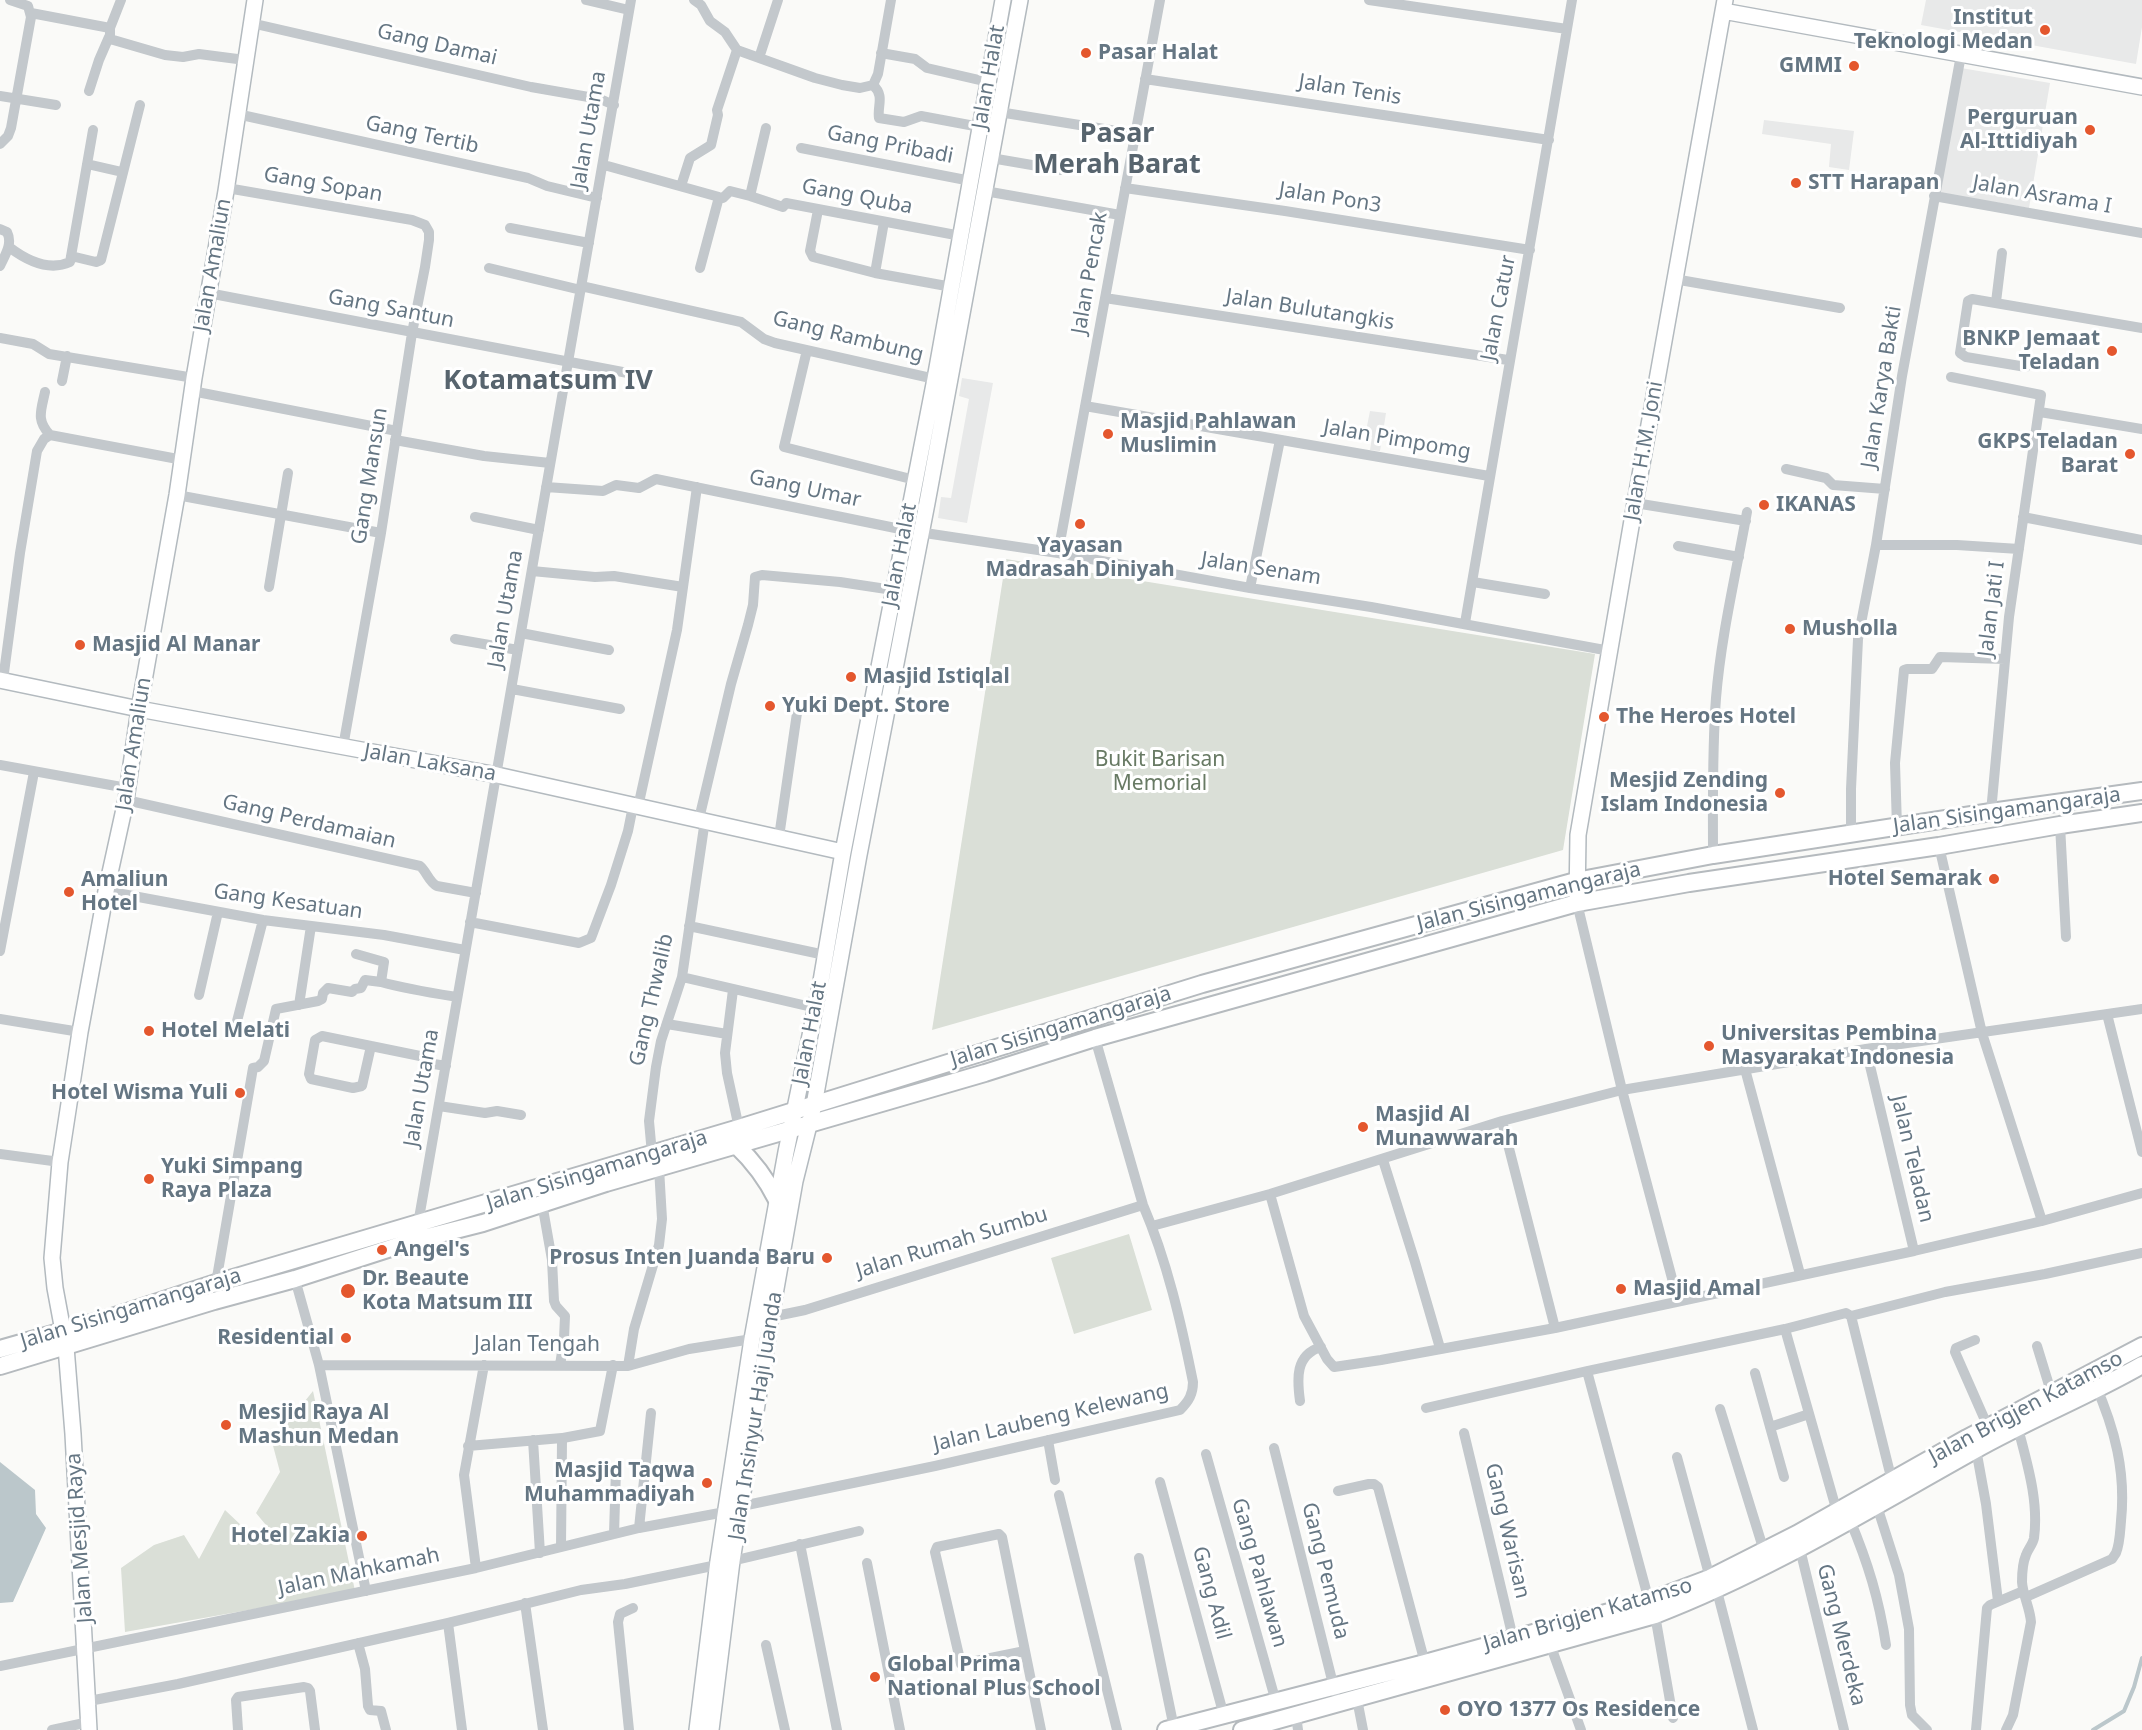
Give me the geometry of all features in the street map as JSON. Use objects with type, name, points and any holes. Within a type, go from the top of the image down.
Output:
[{"type":"main road","name":"Jalan Sisingamangaraja","points":[[0,1349],[65,1339],[295,1279],[416,1240],[483,1223],[656,1161],[738,1128],[795,1110],[1202,984],[1576,881],[1713,855],[2142,791]]},
{"type":"main road","name":"Jalan Sisingamangaraja","points":[[0,1366],[112,1317],[216,1283],[418,1224],[656,1161],[736,1145],[808,1125],[985,1074],[1095,1038],[1577,903],[1689,883],[2142,813]]},
{"type":"main road","points":[[1304,956],[1311,978]]},
{"type":"main road","points":[[1089,1020],[1095,1038]]},
{"type":"main road","points":[[736,1145],[753,1161],[767,1180],[777,1200]]},
{"type":"main road","name":"Jalan Brigjen Katamso","points":[[1714,1584],[1764,1551],[1843,1516],[1877,1506],[1976,1449],[2018,1428],[2094,1382],[2142,1346]]},
{"type":"main road","name":"Jalan Brigjen Katamso","points":[[1170,1729],[1425,1662],[1550,1644],[1652,1608],[1800,1549],[1892,1481],[1988,1427],[2052,1395],[2142,1365]]},
{"type":"main road","name":"Jalan Brigjen Katamso","points":[[1245,1730],[1297,1722],[1338,1704],[1497,1650],[1513,1638],[1652,1608]]},
{"type":"street","points":[[0,144],[8,136],[11,128],[31,13],[28,6],[10,0]]},
{"type":"street","points":[[89,91],[121,0]]},
{"type":"street","name":"Jalan Amaliun","points":[[65,1339],[52,1258],[60,1162],[80,1032],[113,893],[139,709],[183,460],[193,384],[227,188],[255,0]]},
{"type":"street","points":[[586,0],[630,5]]},
{"type":"street","points":[[694,0],[701,5],[710,21],[725,32],[737,50],[843,86],[860,88],[873,85]]},
{"type":"street","points":[[759,58],[778,0]]},
{"type":"street","points":[[873,85],[878,74],[891,0]]},
{"type":"street","name":"Jalan Halat","points":[[795,1110],[935,379],[1003,0]]},
{"type":"street","name":"Jalan Halat","points":[[813,1105],[1020,0]]},
{"type":"street","name":"Jalan Pencak","points":[[1058,553],[1160,0]]},
{"type":"street","points":[[1369,0],[1567,29]]},
{"type":"street","name":"Jalan Catur","points":[[1465,623],[1508,360],[1530,250],[1572,0]]},
{"type":"street","name":"Jalan Utama","points":[[418,1224],[630,5]]},
{"type":"street","points":[[1724,5],[1961,55],[2142,87]]},
{"type":"street","name":"Jalan H.M. Joni","points":[[1577,903],[1578,834],[1724,5]]},
{"type":"street","points":[[31,13],[110,33]]},
{"type":"street","name":"Gang Damai","points":[[251,23],[531,87],[600,99],[614,105]]},
{"type":"street","points":[[110,33],[110,39],[165,55],[183,57],[199,54],[245,60]]},
{"type":"street","points":[[681,186],[690,158],[711,145],[718,115],[717,110],[737,50]]},
{"type":"street","points":[[881,53],[915,59],[927,68],[988,82]]},
{"type":"street","name":"Jalan Karya Bakti","points":[[1851,835],[1856,656],[1902,376],[1961,55]]},
{"type":"street","name":"Jalan Tenis","points":[[1145,79],[1549,140]]},
{"type":"street","points":[[873,85],[879,90],[881,96],[879,118],[904,122],[921,116],[980,127]]},
{"type":"street","points":[[0,96],[56,105]]},
{"type":"street","points":[[71,256],[96,262],[101,260],[140,105]]},
{"type":"street","points":[[999,112],[1135,134]]},
{"type":"street","name":"Gang Tertib","points":[[237,114],[528,178],[546,186],[597,198]]},
{"type":"street","points":[[604,165],[723,198],[730,191],[750,196],[766,128]]},
{"type":"street","points":[[9,247],[24,259],[40,264],[67,264],[71,256],[93,130]]},
{"type":"street","name":"Gang Pribadi","points":[[801,148],[971,181]]},
{"type":"street","points":[[992,158],[1061,170]]},
{"type":"street","points":[[87,164],[122,172]]},
{"type":"street","name":"Gang Sopan","points":[[227,188],[412,220]]},
{"type":"street","name":"Jalan Pon3","points":[[1125,188],[1530,250]]},
{"type":"street","points":[[985,191],[1120,215]]},
{"type":"street","name":"Jalan Asrama I","points":[[1934,195],[2142,232]]},
{"type":"street","name":"Gang Quba","points":[[750,196],[783,207],[786,203],[961,236]]},
{"type":"street","points":[[700,268],[719,197]]},
{"type":"street","points":[[818,210],[811,255],[875,273],[952,287]]},
{"type":"street","name":"Gang Mansun","points":[[343,747],[429,240],[429,232],[425,225],[412,220]]},
{"type":"street","points":[[875,273],[884,222]]},
{"type":"street","points":[[510,228],[589,243]]},
{"type":"street","points":[[0,229],[8,233],[9,247],[0,266]]},
{"type":"street","points":[[1996,302],[2002,254]]},
{"type":"street","name":"Gang Rambung","points":[[489,268],[741,322],[775,344],[935,379]]},
{"type":"street","points":[[1674,279],[1840,308]]},
{"type":"street","name":"Gang Santun","points":[[208,293],[633,374]]},
{"type":"street","name":"Jalan Bulutangkis","points":[[1106,298],[1508,360]]},
{"type":"street","points":[[2026,367],[1966,357],[1960,353],[1968,301],[1972,298],[2142,328]]},
{"type":"street","points":[[0,338],[33,344],[49,354],[193,384],[484,456],[550,463]]},
{"type":"street","points":[[807,350],[784,445],[786,449],[915,480]]},
{"type":"street","points":[[62,381],[67,356]]},
{"type":"street","name":"Jalan Jati I","points":[[1951,377],[2041,395],[2005,659],[1991,812]]},
{"type":"street","points":[[45,392],[40,419],[50,435],[183,460]]},
{"type":"street","name":"Jalan Pimpomg","points":[[1085,406],[1489,476]]},
{"type":"street","points":[[2040,412],[2142,429]]},
{"type":"street","points":[[1,680],[37,451],[44,439],[50,435]]},
{"type":"street","points":[[1250,588],[1280,440]]},
{"type":"street","points":[[1786,469],[1826,478],[1833,485],[1885,489]]},
{"type":"street","points":[[269,587],[288,473]]},
{"type":"street","name":"Gang Umar","points":[[546,487],[603,491],[616,485],[639,488],[656,479],[905,530]]},
{"type":"street","points":[[471,922],[579,943],[591,939],[596,930],[635,807],[677,630],[697,487]]},
{"type":"street","points":[[177,495],[381,533]]},
{"type":"street","points":[[1635,503],[1746,517],[1725,629],[1716,698],[1713,855]]},
{"type":"street","points":[[474,517],[539,530]]},
{"type":"street","points":[[2024,517],[2142,540]]},
{"type":"street","name":"Jalan Senam","points":[[905,530],[1058,553],[1250,588],[1465,623],[1610,651]]},
{"type":"street","points":[[1876,545],[1958,545],[2019,549]]},
{"type":"street","points":[[1678,546],[1739,557]]},
{"type":"street","points":[[532,571],[595,577],[611,576],[683,587]]},
{"type":"street","name":"Gang Thwalib","points":[[628,1366],[634,1329],[659,1245],[662,1219],[649,1121],[651,1099],[661,1041],[682,977],[702,819],[731,684],[753,605],[755,577],[762,574],[893,590]]},
{"type":"street","points":[[1473,582],[1545,594]]},
{"type":"street","points":[[521,633],[609,650]]},
{"type":"street","points":[[455,639],[518,650]]},
{"type":"street","points":[[1898,827],[1895,763],[1903,673],[1907,669],[1933,668],[1940,657],[2005,659]]},
{"type":"street","name":"Jalan Laksana","points":[[1,680],[139,709],[497,775],[859,855]]},
{"type":"street","points":[[512,689],[620,709]]},
{"type":"street","points":[[779,837],[797,713]]},
{"type":"street","name":"Gang Perdamaian","points":[[0,765],[420,866],[427,872],[432,883],[437,886],[476,893]]},
{"type":"street","points":[[0,951],[34,772]]},
{"type":"street","points":[[2060,825],[2066,937]]},
{"type":"street","points":[[1939,846],[1982,1033],[2042,1221]]},
{"type":"street","name":"Gang Kesatuan","points":[[113,893],[263,920],[384,935],[465,950]]},
{"type":"street","points":[[1577,903],[1622,1090],[1678,1300]]},
{"type":"street","points":[[199,995],[218,912]]},
{"type":"street","points":[[235,1029],[263,920]]},
{"type":"street","points":[[299,1005],[311,926]]},
{"type":"street","points":[[688,926],[825,955]]},
{"type":"street","points":[[356,954],[384,962],[381,982]]},
{"type":"street","points":[[682,977],[816,1008]]},
{"type":"street","points":[[216,1283],[253,1068],[264,1061],[276,1009],[322,999],[323,993],[328,988],[352,992],[362,988],[365,980],[407,990],[417,989],[458,998]]},
{"type":"street","points":[[733,990],[725,1053],[738,1128]]},
{"type":"street","points":[[1152,1226],[1270,1194],[1502,1121],[1622,1090],[1866,1049],[2142,1009]]},
{"type":"street","points":[[2107,1014],[2142,1152]]},
{"type":"street","points":[[0,1019],[80,1032]]},
{"type":"street","points":[[668,1024],[727,1034]]},
{"type":"street","points":[[371,1046],[362,1086],[353,1088],[311,1079],[309,1074],[317,1037],[322,1036],[371,1046],[420,1056],[434,1064],[446,1066]]},
{"type":"street","name":"Jalan Laubeng Kelewang","points":[[742,1506],[1180,1410],[1189,1400],[1193,1391],[1193,1382],[1181,1321],[1152,1226],[1143,1205],[1095,1038]]},
{"type":"street","name":"Jalan Teladan","points":[[1866,1049],[1914,1251],[2042,1221],[2142,1193]]},
{"type":"street","points":[[1745,1069],[1800,1274]]},
{"type":"street","name":"Jalan Insinyur Haji Juanda","points":[[697,1730],[725,1563],[742,1506],[795,1181],[813,1105]]},
{"type":"street","points":[[439,1106],[485,1113],[497,1111],[521,1115]]},
{"type":"street","name":"Jalan Insinyur Haji Juanda","points":[[711,1730],[725,1563],[725,1512],[752,1339],[795,1110]]},
{"type":"street","points":[[1502,1121],[1555,1328]]},
{"type":"street","points":[[0,1154],[60,1162]]},
{"type":"street","points":[[1383,1160],[1440,1348]]},
{"type":"street","points":[[1270,1194],[1304,1316],[1327,1359],[1334,1367],[1555,1328],[1914,1251]]},
{"type":"street","points":[[542,1203],[552,1260],[554,1301],[565,1316],[560,1365]]},
{"type":"street","name":"Jalan Rumah Sumbu","points":[[771,1317],[805,1310],[1143,1205]]},
{"type":"street","points":[[1851,1316],[1945,1292],[2142,1253]]},
{"type":"street","points":[[295,1279],[319,1365],[366,1591]]},
{"type":"street","points":[[1426,1408],[1785,1329],[1845,1312],[1851,1316],[1892,1481]]},
{"type":"street","points":[[1785,1329],[1809,1414],[1843,1516],[1867,1561],[1880,1607],[1886,1646]]},
{"type":"street","name":"Jalan Mesjid Raya","points":[[65,1339],[86,1647],[89,1726]]},
{"type":"street","name":"Jalan Tengah","points":[[319,1365],[628,1366],[689,1349],[752,1339]]},
{"type":"street","points":[[1976,1340],[1956,1348],[1955,1352],[1988,1427]]},
{"type":"street","points":[[2037,1346],[2052,1395]]},
{"type":"street","points":[[1300,1401],[1298,1384],[1301,1364],[1308,1353],[1321,1347]]},
{"type":"street","points":[[476,1568],[464,1475],[484,1365]]},
{"type":"street","points":[[468,1446],[562,1438],[600,1431],[614,1365]]},
{"type":"street","points":[[1587,1371],[1652,1608],[1673,1718]]},
{"type":"street","points":[[1755,1373],[1784,1477]]},
{"type":"street","points":[[1976,1730],[1987,1608],[1998,1601],[2024,1594],[2112,1559],[2116,1553],[2123,1502],[2122,1466],[2112,1424],[2094,1382]]},
{"type":"street","points":[[1720,1409],[1764,1551]]},
{"type":"street","points":[[639,1528],[651,1413]]},
{"type":"street","points":[[1770,1427],[1809,1414]]},
{"type":"street","points":[[2006,1730],[2013,1714],[2031,1622],[2022,1580],[2025,1557],[2034,1539],[2035,1516],[2030,1475],[2018,1428]]},
{"type":"street","name":"Gang Warisan","points":[[1464,1433],[1513,1638]]},
{"type":"street","points":[[561,1548],[562,1438]]},
{"type":"street","points":[[533,1440],[540,1553]]},
{"type":"street","points":[[1048,1440],[1055,1480]]},
{"type":"street","name":"Gang Pemuda","points":[[1274,1448],[1338,1704]]},
{"type":"street","points":[[1976,1449],[1986,1504],[1998,1601]]},
{"type":"street","name":"Gang Pahlawan","points":[[1206,1454],[1276,1702]]},
{"type":"street","points":[[1677,1457],[1753,1730]]},
{"type":"street","points":[[614,1534],[616,1468]]},
{"type":"street","name":"Gang Adil","points":[[1160,1482],[1224,1716]]},
{"type":"street","points":[[1338,1491],[1369,1484],[1378,1487],[1425,1662]]},
{"type":"street","points":[[1059,1495],[1117,1730]]},
{"type":"street","points":[[1877,1506],[1899,1575],[1909,1629],[1912,1715],[1928,1730]]},
{"type":"street","name":"Jalan Mahkamah","points":[[0,1666],[476,1568],[639,1528],[725,1512]]},
{"type":"street","points":[[88,1701],[448,1623],[581,1590],[625,1584],[725,1563],[859,1531]]},
{"type":"street","points":[[1025,1651],[961,1664],[935,1552],[937,1547],[999,1533],[1001,1535],[1025,1651],[1041,1730]]},
{"type":"street","points":[[800,1544],[837,1730]]},
{"type":"street","name":"Gang Merdeka","points":[[1800,1549],[1844,1730]]},
{"type":"street","points":[[1139,1558],[1170,1729]]},
{"type":"street","points":[[867,1563],[900,1730]]},
{"type":"street","points":[[525,1603],[543,1730]]},
{"type":"street","points":[[629,1730],[618,1622],[620,1614],[633,1608]]},
{"type":"street","points":[[448,1623],[462,1730]]},
{"type":"street","points":[[358,1643],[365,1669],[368,1706],[370,1710],[381,1711],[386,1730]]},
{"type":"street","points":[[1550,1644],[1581,1730]]},
{"type":"street","points":[[766,1645],[785,1730]]},
{"type":"street","points":[[238,1730],[236,1700],[238,1697],[304,1687],[310,1691],[315,1730]]},
{"type":"street","points":[[1357,1699],[1363,1730]]},
{"type":"street","points":[[51,1730],[89,1726]]},
{"type":"shaded area","name":"Institut Teknologi Medan","points":[[1926,0],[2142,0],[2142,27],[2136,64],[1921,25]]},
{"type":"shaded area","points":[[1961,68],[2050,83],[2029,208],[1940,193]]},
{"type":"shaded area","points":[[1764,120],[1854,131],[1849,170],[1829,167],[1831,144],[1762,134]]},
{"type":"shaded area","points":[[962,378],[993,383],[967,523],[938,518],[941,497],[951,498],[969,399],[959,396]]},
{"type":"shaded area","points":[[1370,411],[1386,413],[1380,451],[1370,450],[1372,437],[1365,436]]},
{"type":"shaded area","points":[[0,1462],[35,1490],[36,1514],[46,1528],[13,1602],[0,1603]]},
{"type":"green space","name":"Bukit Barisan Memorial","points":[[1006,559],[1595,654],[1563,850],[932,1030]]},
{"type":"green space","points":[[1129,1234],[1152,1310],[1074,1334],[1051,1258]]},
{"type":"green space","points":[[313,1391],[355,1591],[125,1632],[121,1568],[154,1545],[184,1535],[199,1559],[225,1510],[260,1543],[275,1536],[256,1513],[280,1472],[272,1442]]},
{"type":"waterway","points":[[2093,1730],[2124,1711],[2142,1658]]},
{"type":"place","name":"Institut Teknologi Medan","points":[[2045,30]]},
{"type":"place","name":"Pasar Halat","points":[[1086,53]]},
{"type":"place","name":"GMMI","points":[[1854,66]]},
{"type":"place","name":"Perguruan Al-Ittidiyah","points":[[2090,130]]},
{"type":"place","name":"STT Harapan","points":[[1796,183]]},
{"type":"place","name":"BNKP Jemaat Teladan","points":[[2112,351]]},
{"type":"place","name":"Masjid Pahlawan Muslimin","points":[[1108,434]]},
{"type":"place","name":"GKPS Teladan Barat","points":[[2130,454]]},
{"type":"place","name":"IKANAS","points":[[1764,505]]},
{"type":"place","name":"Yayasan Madrasah Diniyah","points":[[1080,524]]},
{"type":"place","name":"Musholla","points":[[1790,629]]},
{"type":"place","name":"Masjid Al Manar","points":[[80,645]]},
{"type":"place","name":"Masjid Istiqlal","points":[[851,677]]},
{"type":"place","name":"Yuki Dept. Store","points":[[770,706]]},
{"type":"place","name":"The Heroes Hotel","points":[[1604,717]]},
{"type":"place","name":"Mesjid Zending Islam Indonesia","points":[[1780,793]]},
{"type":"place","name":"Hotel Semarak","points":[[1994,879]]},
{"type":"place","name":"Amaliun Hotel","points":[[69,892]]},
{"type":"place","name":"Hotel Melati","points":[[149,1031]]},
{"type":"place","name":"Universitas Pembina Masyarakat Indonesia","points":[[1709,1046]]},
{"type":"place","name":"Hotel Wisma Yuli","points":[[240,1093]]},
{"type":"place","name":"Masjid Al Munawwarah","points":[[1363,1127]]},
{"type":"place","name":"Yuki Simpang Raya Plaza","points":[[149,1179]]},
{"type":"place","name":"Angel's","points":[[382,1250]]},
{"type":"place","name":"Prosus Inten Juanda Baru","points":[[827,1258]]},
{"type":"place","name":"Masjid Amal","points":[[1621,1289]]},
{"type":"place","name":"Dr. Beaute Kota Matsum III","points":[[348,1291]]},
{"type":"place","name":"Residential","points":[[346,1338]]},
{"type":"place","name":"Mesjid Raya Al Mashun Medan","points":[[226,1425]]},
{"type":"place","name":"Masjid Taqwa Muhammadiyah","points":[[707,1483]]},
{"type":"place","name":"Hotel Zakia","points":[[362,1536]]},
{"type":"place","name":"Global Prima National Plus School","points":[[875,1677]]},
{"type":"place","name":"OYO 1377 Os Residence","points":[[1445,1710]]},
{"type":"district","name":"Pasar Merah Barat","points":[[1117,150]]},
{"type":"district","name":"Kotamatsum IV","points":[[548,381]]}]
